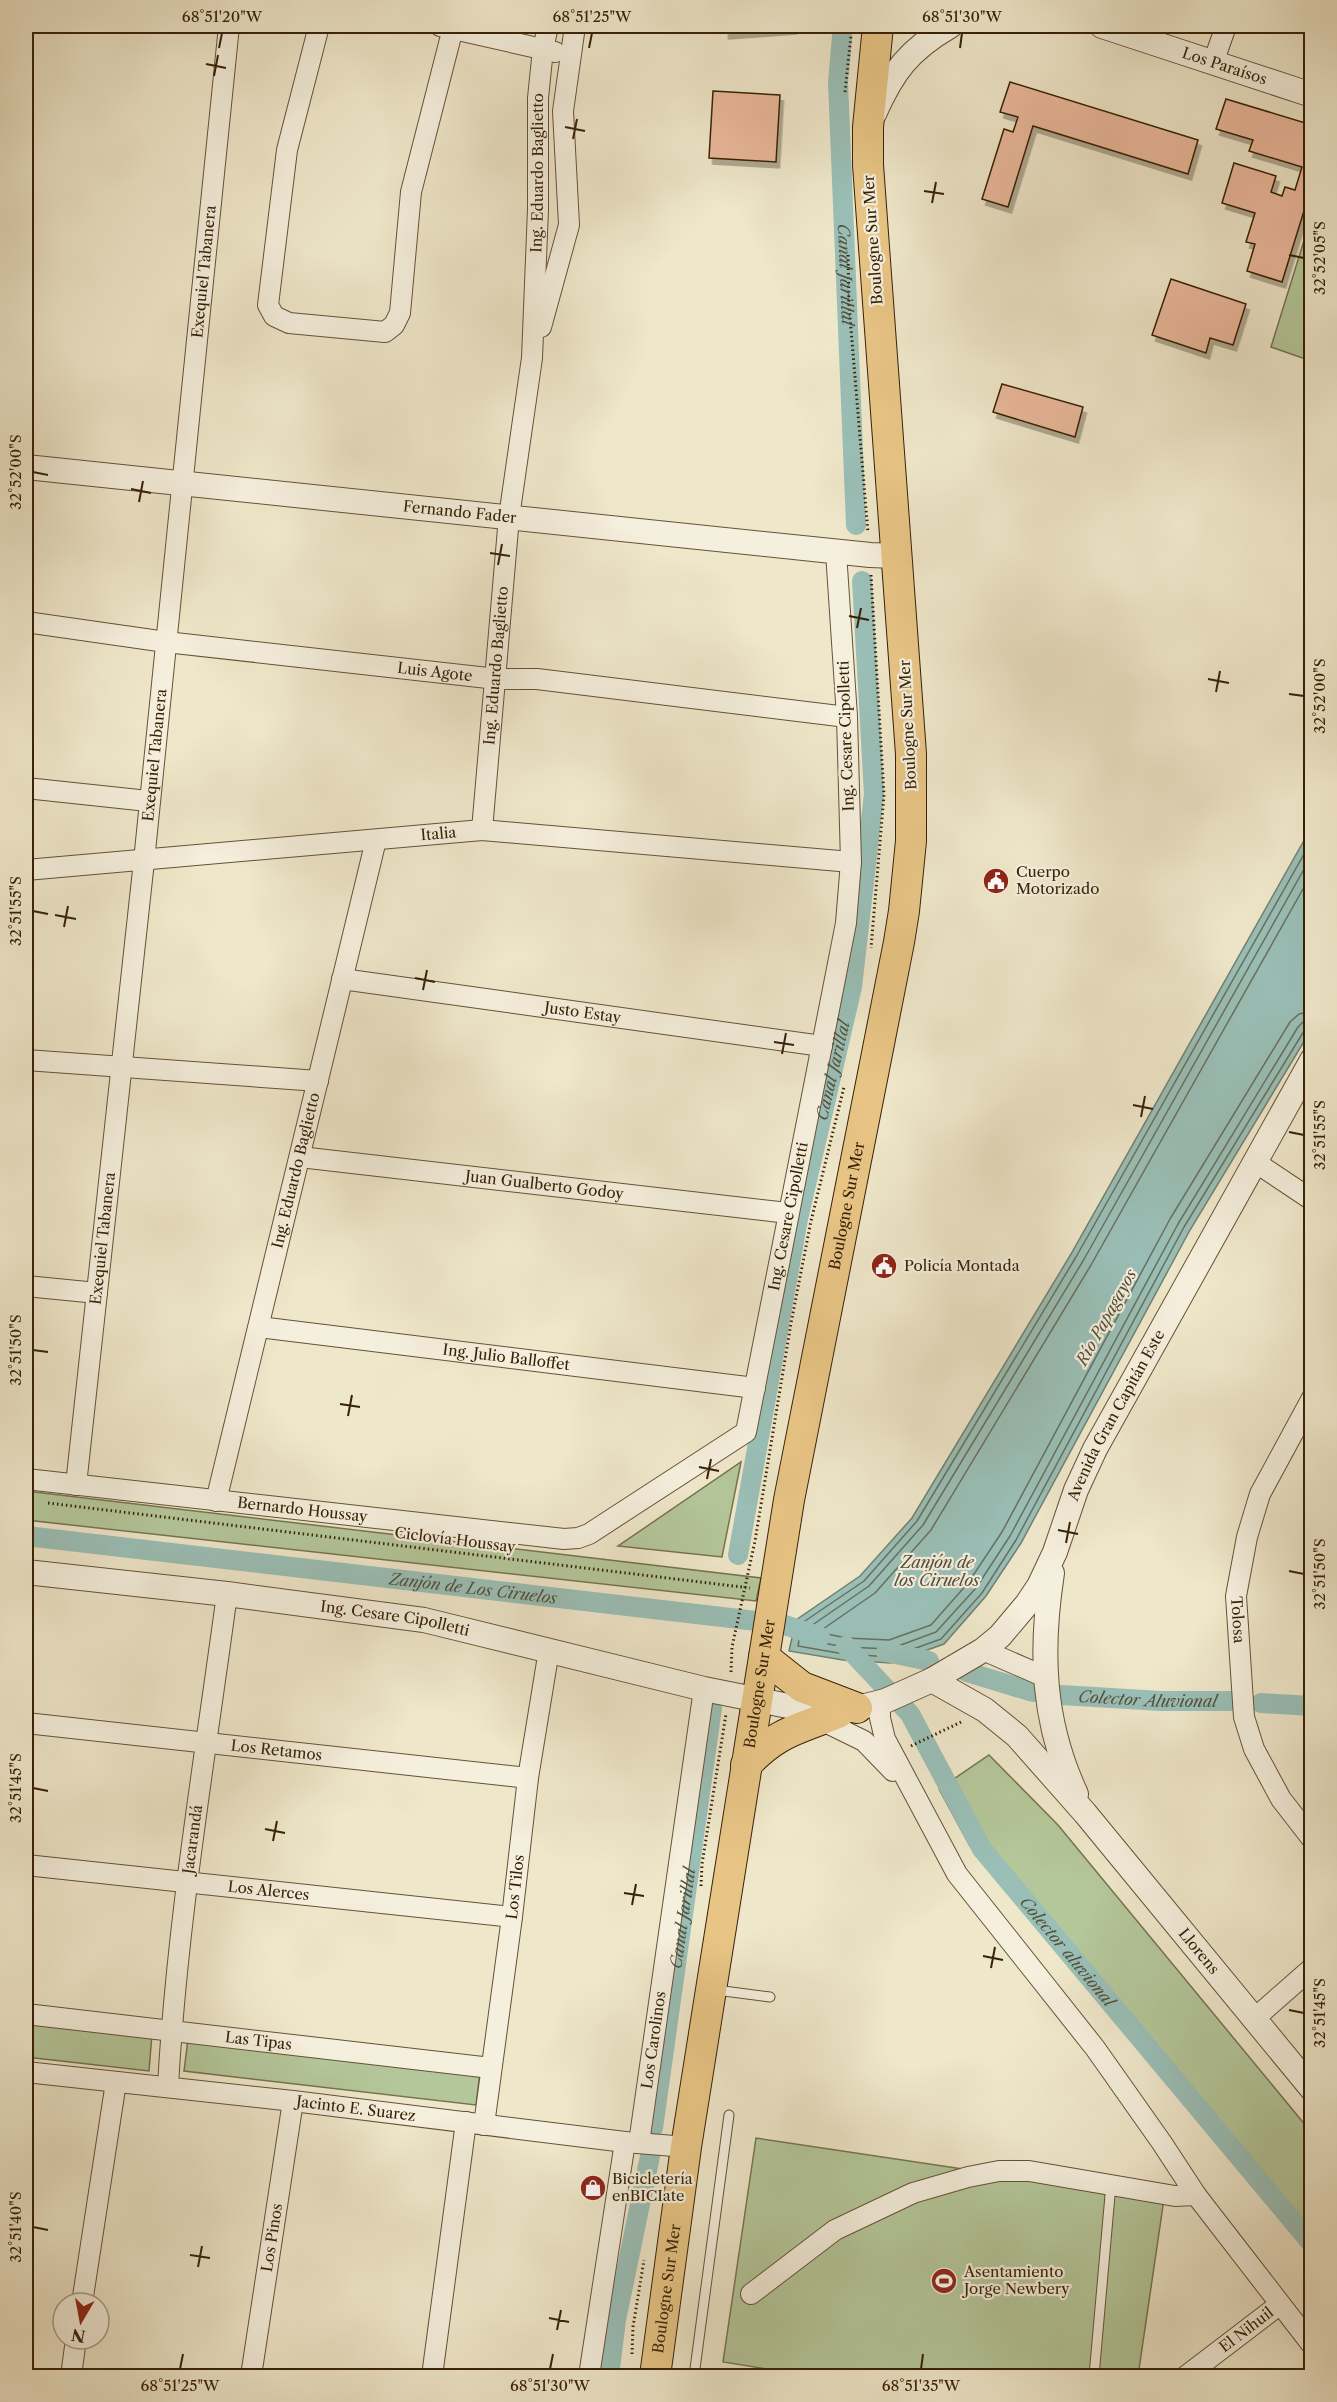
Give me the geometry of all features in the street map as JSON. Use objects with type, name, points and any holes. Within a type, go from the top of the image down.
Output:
[{"type":"main road","name":"Boulogne Sur Mer","points":[[656,2376],[686,2147],[775,1589],[794,1478],[904,911],[911,841],[912,754],[868,165],[868,127],[878,26]]},
{"type":"main road","points":[[764,1658],[802,1687],[856,1709]]},
{"type":"main road","points":[[746,1765],[775,1738],[793,1729],[856,1709]]},
{"type":"street","name":"Exequiel Tabanera","points":[[76,1485],[144,861],[148,801],[229,26]]},
{"type":"street","points":[[319,26],[287,150],[268,305],[274,316],[289,323],[385,332],[394,325],[400,313],[411,192],[447,27],[570,55]]},
{"type":"street","name":"Ing. Eduardo Baglietto","points":[[482,830],[509,517],[532,358],[538,209],[538,98],[548,26]]},
{"type":"street","name":"Ing. Eduardo Baglietto","points":[[532,358],[569,225],[563,111],[575,26]]},
{"type":"street","points":[[868,127],[887,84],[902,65],[924,41],[950,26]]},
{"type":"street","points":[[1213,63],[1226,26]]},
{"type":"street","name":"Los Paraísos","points":[[1111,27],[1311,95]]},
{"type":"street","name":"Fernando Fader","points":[[26,467],[836,552],[896,556]]},
{"type":"street","name":"Ing. Cesare Cipolletti","points":[[578,1538],[590,1534],[746,1431],[846,923],[851,862],[847,717],[836,552]]},
{"type":"street","name":"Luis Agote","points":[[26,622],[165,642],[496,679],[537,679],[847,717]]},
{"type":"street","points":[[26,788],[148,801]]},
{"type":"street","name":"Italia","points":[[26,870],[482,830],[851,862]]},
{"type":"street","name":"Ing. Eduardo Baglietto","points":[[216,1501],[376,840]]},
{"type":"street","name":"Justo Estay","points":[[342,979],[822,1046]]},
{"type":"street","points":[[26,1060],[318,1081]]},
{"type":"street","name":"Avenida Gran Capitán Este","points":[[856,1709],[924,1682],[983,1650],[1013,1622],[1027,1604],[1039,1586],[1055,1552],[1076,1490],[1095,1449],[1311,1060]]},
{"type":"street","name":"Juan Gualberto Godoy","points":[[300,1157],[788,1213]]},
{"type":"street","points":[[1255,1162],[1311,1200]]},
{"type":"street","points":[[26,1286],[97,1293]]},
{"type":"street","name":"Ing. Julio Balloffet","points":[[259,1327],[755,1388]]},
{"type":"street","name":"Tolosa","points":[[1311,1398],[1260,1494],[1247,1538],[1236,1596],[1244,1717],[1254,1749],[1281,1799],[1311,1839]]},
{"type":"street","name":"Bernardo Houssay","points":[[26,1479],[564,1539],[578,1538]]},
{"type":"street","name":"Llorens","points":[[1055,1552],[1045,1636],[1045,1677],[1050,1715],[1059,1749],[1068,1777],[1085,1814]]},
{"type":"street","name":"Ing. Cesare Cipolletti","points":[[26,1572],[227,1594],[424,1620],[704,1689],[758,1700]]},
{"type":"street","name":"Jacarandá","points":[[168,2086],[171,2029],[188,1882],[227,1594]]},
{"type":"street","name":"Los Tilos","points":[[432,2376],[475,2123],[491,2068],[528,1778],[549,1650]]},
{"type":"street","points":[[983,1650],[1045,1677]]},
{"type":"street","name":"Llorens","points":[[924,1682],[985,1710],[1017,1736],[1085,1814],[1311,2089]]},
{"type":"street","name":"Los Carolinos","points":[[589,2376],[632,2143],[704,1689]]},
{"type":"street","points":[[758,1700],[856,1709],[880,1718],[885,1739],[957,1874],[1095,2048],[1196,2195],[1311,2345]]},
{"type":"street","points":[[856,1709],[864,1741],[884,1760],[915,1799]]},
{"type":"street","name":"Los Retamos","points":[[26,1723],[207,1745],[528,1778]]},
{"type":"street","name":"Los Alerces","points":[[26,1865],[512,1917]]},
{"type":"street","points":[[1254,2019],[1311,1968]]},
{"type":"street","name":"Las Tipas","points":[[26,2013],[491,2068]]},
{"type":"street","name":"Jacinto E. Suarez","points":[[26,2072],[168,2086],[632,2143],[686,2147]]},
{"type":"street","points":[[84,2291],[116,2082]]},
{"type":"street","name":"Los Pinos","points":[[251,2376],[293,2101]]},
{"type":"street","points":[[751,2294],[836,2230],[913,2193],[957,2180],[999,2171],[1029,2171],[1175,2196],[1196,2195]]},
{"type":"street","name":"El Nihuil","points":[[1186,2376],[1279,2306]]},
{"type":"street","points":[[71,2376],[74,2351]]},
{"type":"lane","points":[[711,1989],[770,1997]]},
{"type":"lane","points":[[694,2376],[729,2115]]},
{"type":"lane","points":[[1095,2376],[1111,2184]]},
{"type":"path","name":"Ciclovía Houssay","points":[[37,1501],[775,1589]]},
{"type":"path","points":[[732,1647],[744,1589]]},
{"type":"path","points":[[911,1746],[985,1710]]},
{"type":"green space","points":[[1311,218],[1311,361],[1271,347]]},
{"type":"green space","points":[[741,1462],[722,1557],[618,1546]]},
{"type":"green space","points":[[26,1491],[761,1578],[756,1601],[26,1520]]},
{"type":"green space","points":[[989,1755],[1058,1825],[1311,2132],[1311,2238],[970,1846],[939,1789]]},
{"type":"green space","points":[[26,2020],[152,2034],[149,2071],[26,2057]]},
{"type":"green space","points":[[188,2039],[480,2072],[476,2105],[184,2071]]},
{"type":"green space","name":"Asentamiento Jorge Newbery","points":[[756,2138],[1164,2199],[1138,2376],[786,2376],[786,2372],[723,2362]]},
{"type":"water","name":"Zanjón de los Ciruelos","points":[[1311,828],[1311,1030],[1190,1230],[1021,1543],[986,1596],[944,1644],[891,1663],[843,1660],[789,1651],[796,1620],[860,1576],[912,1518],[1071,1254]]},
{"type":"building","points":[[725,26],[793,26],[793,28],[725,33]]},
{"type":"building","points":[[1010,82],[1198,140],[1188,174],[1033,126],[1008,207],[982,199],[1004,129],[1013,132],[1018,117],[1000,112]]},
{"type":"building","points":[[713,91],[780,95],[776,162],[709,158]]},
{"type":"building","points":[[1226,99],[1312,125],[1312,185],[1282,282],[1247,271],[1255,244],[1246,242],[1255,213],[1222,203],[1234,163],[1276,176],[1271,192],[1282,196],[1285,187],[1295,190],[1302,167],[1249,151],[1253,140],[1216,129]]},
{"type":"building","points":[[1171,279],[1246,304],[1233,345],[1210,338],[1206,353],[1152,335]]},
{"type":"building","points":[[1002,384],[1083,407],[1075,437],[993,412]]},
{"type":"waterway","name":"Canal Jarillal","points":[[843,26],[838,82],[856,525]]},
{"type":"waterway","name":"Canal Jarillal","points":[[738,1555],[798,1219],[852,987],[874,794],[862,581]]},
{"type":"waterway","name":"Zanjón de Los Ciruelos","points":[[26,1536],[782,1624],[820,1637]]},
{"type":"waterway","name":"Colector aluvional","points":[[846,1646],[910,1714],[982,1849],[1312,2244]]},
{"type":"waterway","name":"Zanjón de Los Ciruelos","points":[[886,1652],[929,1661]]},
{"type":"waterway","name":"Colector Aluvional","points":[[967,1672],[1033,1692]]},
{"type":"waterway","name":"Colector Aluvional","points":[[1061,1695],[1161,1701],[1235,1701]]},
{"type":"waterway","name":"Colector Aluvional","points":[[1261,1703],[1312,1706]]},
{"type":"waterway","name":"Canal Jarillal","points":[[653,2128],[712,1708]]},
{"type":"waterway","name":"Canal Jarillal","points":[[609,2376],[616,2320],[650,2156]]},
{"type":"place","name":"Cuerpo Motorizado","points":[[996,881]]},
{"type":"place","name":"Policía Montada","points":[[884,1266]]},
{"type":"place","name":"Bicicletería enBICIate","points":[[593,2188]]},
{"type":"place","name":"Asentamiento Jorge Newbery","points":[[944,2281]]},
{"type":"water label","name":"Río Papagayos","points":[[1106,1317]]}]
